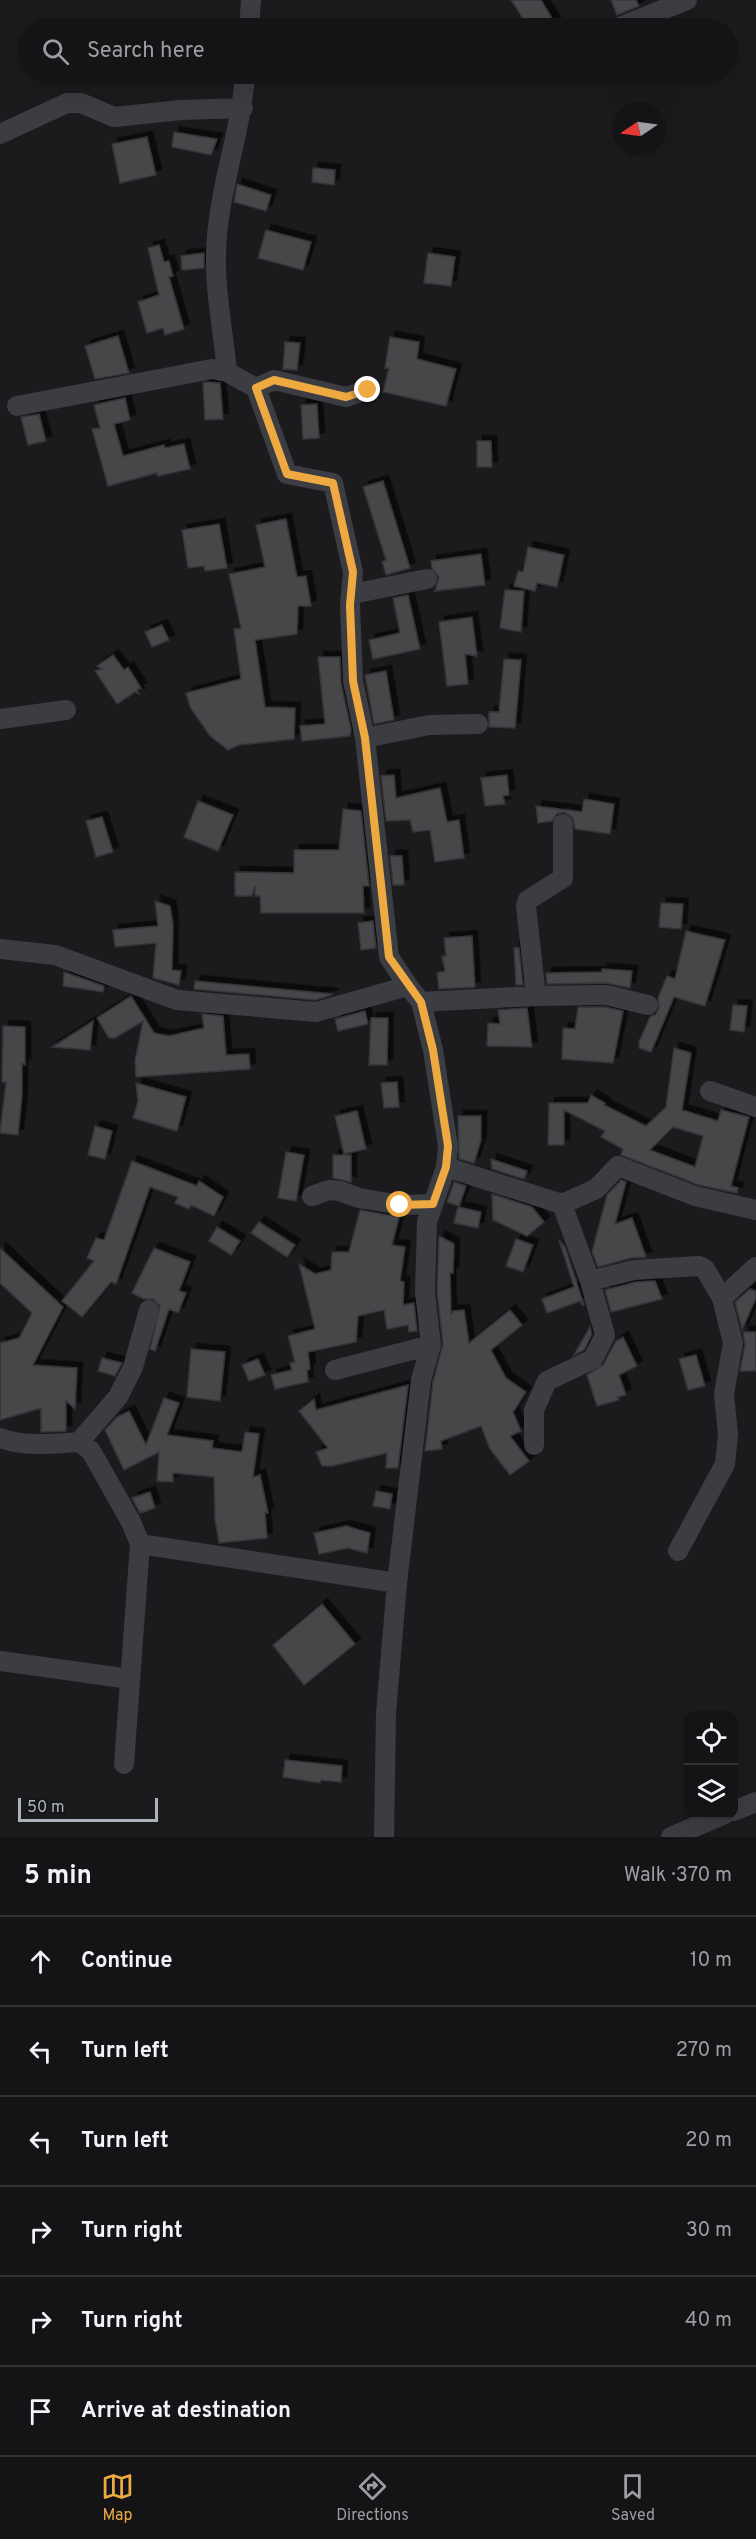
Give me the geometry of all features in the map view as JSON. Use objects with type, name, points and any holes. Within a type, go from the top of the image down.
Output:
[{"type":"street","points":[[250,18],[251,0]]},
{"type":"street","points":[[642,18],[687,0]]},
{"type":"street","points":[[227,372],[216,258],[223,196],[243,108],[244,84]]},
{"type":"street","points":[[0,134],[67,103],[81,103],[114,117],[181,110],[243,108]]},
{"type":"street","points":[[17,406],[212,369],[227,372],[256,388],[287,474],[333,483],[353,572],[350,605],[353,681],[365,738],[389,957],[421,1002],[438,1080],[448,1146],[446,1167],[427,1222],[425,1292],[431,1344],[422,1380],[397,1583],[386,1713],[384,1837]]},
{"type":"street","points":[[256,388],[274,380],[346,397],[368,390]]},
{"type":"street","points":[[352,594],[426,579]]},
{"type":"street","points":[[0,719],[66,710]]},
{"type":"street","points":[[365,738],[429,725],[478,724]]},
{"type":"street","points":[[536,996],[525,906],[528,900],[563,878],[563,824]]},
{"type":"street","points":[[0,949],[55,955],[177,1000],[316,1012],[408,986]]},
{"type":"street","points":[[421,1002],[606,995],[648,1005]]},
{"type":"street","points":[[710,1091],[756,1107]]},
{"type":"street","points":[[446,1167],[562,1204],[596,1189],[618,1166],[694,1196],[756,1210]]},
{"type":"street","points":[[312,1197],[329,1190],[400,1205],[433,1204]]},
{"type":"street","points":[[534,1445],[534,1410],[547,1381],[593,1359],[606,1335],[590,1281],[562,1204]]},
{"type":"street","points":[[590,1281],[634,1270],[699,1266],[705,1269],[722,1298],[733,1343],[724,1394],[728,1434],[725,1464],[678,1551]]},
{"type":"street","points":[[722,1298],[756,1267]]},
{"type":"street","points":[[79,1442],[118,1397],[134,1367],[149,1310]]},
{"type":"street","points":[[335,1370],[431,1344]]},
{"type":"street","points":[[0,1438],[9,1441],[54,1444],[79,1442],[91,1451],[131,1522],[140,1544],[124,1764]]},
{"type":"street","points":[[140,1544],[397,1583]]},
{"type":"street","points":[[0,1660],[130,1679]]},
{"type":"street","points":[[738,1809],[756,1802]]},
{"type":"street","points":[[671,1837],[715,1819]]},
{"type":"building","points":[[511,0],[541,0],[552,18],[523,18]]},
{"type":"building","points":[[611,0],[636,0],[639,6],[617,15]]},
{"type":"building","points":[[174,132],[217,139],[211,155],[172,147]]},
{"type":"building","points":[[147,137],[156,175],[120,183],[112,144]]},
{"type":"building","points":[[313,168],[335,170],[334,185],[312,182]]},
{"type":"building","points":[[237,184],[271,195],[266,211],[234,202]]},
{"type":"building","points":[[266,230],[311,242],[303,270],[258,258]]},
{"type":"building","points":[[159,245],[164,262],[169,261],[173,276],[169,277],[184,329],[165,335],[163,328],[147,333],[138,302],[159,295],[148,248]]},
{"type":"building","points":[[204,253],[204,268],[182,270],[181,256]]},
{"type":"building","points":[[428,253],[455,257],[451,286],[424,283]]},
{"type":"building","points":[[118,336],[129,373],[95,379],[85,346]]},
{"type":"building","points":[[390,337],[419,342],[417,359],[456,369],[446,406],[383,392],[389,368],[385,368]]},
{"type":"building","points":[[285,342],[300,343],[297,370],[283,369]]},
{"type":"building","points":[[203,383],[220,383],[223,419],[205,420]]},
{"type":"building","points":[[125,398],[130,420],[114,424],[123,456],[164,445],[165,448],[184,444],[190,469],[158,476],[157,473],[108,486],[92,429],[100,428],[94,405]]},
{"type":"building","points":[[317,404],[319,438],[303,439],[301,405]]},
{"type":"building","points":[[39,414],[46,441],[28,445],[21,417]]},
{"type":"building","points":[[477,441],[491,441],[492,467],[477,467]]},
{"type":"building","points":[[383,481],[410,568],[386,575],[382,562],[386,560],[363,487]]},
{"type":"building","points":[[286,519],[297,577],[306,576],[311,606],[298,606],[297,634],[255,640],[265,707],[295,708],[294,739],[239,745],[228,750],[210,736],[190,707],[186,693],[241,679],[234,629],[241,628],[229,574],[265,567],[256,525]]},
{"type":"building","points":[[219,524],[227,568],[205,571],[204,566],[188,568],[182,530]]},
{"type":"building","points":[[528,547],[564,555],[557,587],[537,583],[535,591],[514,586],[518,571],[523,572]]},
{"type":"building","points":[[481,554],[485,585],[435,591],[439,577],[432,569],[431,561]]},
{"type":"building","points":[[505,590],[524,591],[521,632],[500,628]]},
{"type":"building","points":[[408,595],[420,649],[373,659],[369,640],[400,633],[393,598]]},
{"type":"building","points":[[472,617],[477,656],[465,654],[468,684],[447,686],[439,622]]},
{"type":"building","points":[[162,625],[169,640],[152,647],[145,632]]},
{"type":"building","points":[[113,655],[124,670],[128,667],[141,688],[137,690],[139,694],[135,692],[117,704],[95,671],[102,669],[97,666]]},
{"type":"building","points":[[318,657],[340,657],[341,683],[351,729],[350,736],[302,741],[300,726],[325,724]]},
{"type":"building","points":[[504,659],[521,660],[515,728],[489,727],[489,712],[499,712]]},
{"type":"building","points":[[386,671],[394,720],[374,724],[365,675]]},
{"type":"building","points":[[394,775],[396,798],[440,788],[447,822],[459,820],[464,858],[435,862],[430,830],[413,832],[410,820],[386,821],[381,776]]},
{"type":"building","points":[[507,775],[509,795],[503,796],[505,804],[485,806],[481,778]]},
{"type":"building","points":[[584,799],[614,804],[610,834],[575,829],[573,818],[564,812],[557,814],[552,821],[538,823],[536,806],[582,812]]},
{"type":"building","points":[[198,801],[233,815],[218,851],[184,837]]},
{"type":"building","points":[[343,809],[361,811],[369,886],[363,886],[364,913],[261,913],[260,896],[255,896],[255,886],[252,896],[235,896],[235,872],[294,873],[294,850],[339,850]]},
{"type":"building","points":[[102,817],[113,852],[96,857],[86,821]]},
{"type":"building","points":[[390,856],[402,856],[404,885],[393,885]]},
{"type":"building","points":[[155,901],[170,906],[173,924],[172,970],[181,971],[179,985],[153,978],[156,943],[115,947],[113,930],[158,926]]},
{"type":"building","points":[[661,903],[683,904],[681,929],[659,927]]},
{"type":"building","points":[[373,921],[376,948],[361,950],[358,923]]},
{"type":"building","points":[[686,931],[725,940],[705,1006],[674,997],[651,1052],[639,1048],[639,1042],[650,1017],[656,1014],[659,1008],[658,998],[667,976],[675,979]]},
{"type":"building","points":[[472,936],[475,987],[439,989],[437,973],[445,971],[442,956],[446,956],[444,938]]},
{"type":"building","points":[[514,948],[519,948],[523,985],[516,985]]},
{"type":"building","points":[[602,969],[632,971],[630,988],[606,983],[547,984],[546,973],[602,972]]},
{"type":"building","points":[[64,972],[104,986],[103,992],[63,986]]},
{"type":"building","points":[[195,981],[332,995],[315,1000],[194,989]]},
{"type":"building","points":[[131,996],[154,1033],[169,1036],[204,1028],[202,1014],[223,1016],[226,1055],[249,1054],[250,1069],[136,1077],[135,1061],[143,1021],[115,1038],[109,1038],[97,1018]]},
{"type":"building","points":[[733,1005],[747,1006],[744,1032],[730,1030]]},
{"type":"building","points":[[578,1007],[605,1007],[623,1011],[613,1063],[562,1059],[563,1028],[575,1029]]},
{"type":"building","points":[[527,1008],[532,1047],[487,1046],[488,1023],[500,1024],[498,1010]]},
{"type":"building","points":[[365,1011],[368,1024],[338,1031],[335,1019]]},
{"type":"building","points":[[371,1018],[388,1018],[387,1065],[369,1065]]},
{"type":"building","points":[[93,1021],[90,1050],[52,1047]]},
{"type":"building","points":[[3,1026],[25,1027],[25,1065],[22,1063],[18,1135],[0,1133],[6,1082],[2,1082]]},
{"type":"building","points":[[674,1048],[691,1053],[682,1110],[718,1121],[721,1110],[749,1117],[731,1186],[738,1188],[737,1193],[699,1185],[621,1155],[623,1149],[601,1137],[605,1131],[564,1110],[564,1145],[548,1145],[549,1103],[588,1103],[591,1095],[605,1103],[604,1105],[646,1126],[666,1107]],"holes":[[[673,1127],[703,1136],[695,1167],[650,1150]]]},
{"type":"building","points":[[397,1082],[399,1107],[384,1108],[381,1083]]},
{"type":"building","points":[[136,1083],[186,1097],[177,1131],[133,1118],[138,1101]]},
{"type":"building","points":[[357,1111],[366,1149],[344,1154],[335,1116]]},
{"type":"building","points":[[458,1116],[481,1116],[481,1140],[474,1163],[459,1159]]},
{"type":"building","points":[[95,1126],[112,1131],[105,1159],[88,1155]]},
{"type":"building","points":[[286,1152],[304,1155],[296,1201],[278,1198]]},
{"type":"building","points":[[333,1155],[351,1155],[351,1182],[333,1178]]},
{"type":"building","points":[[491,1159],[527,1171],[524,1179],[492,1169]]},
{"type":"building","points":[[132,1161],[197,1186],[199,1181],[223,1197],[214,1216],[191,1205],[189,1209],[175,1203],[178,1197],[150,1187],[116,1284],[111,1282],[82,1317],[62,1301],[94,1261],[87,1258],[96,1238],[104,1240]]},
{"type":"building","points":[[621,1180],[626,1182],[615,1224],[632,1218],[646,1257],[631,1258],[598,1267],[592,1252],[607,1195]]},
{"type":"building","points":[[454,1182],[466,1186],[459,1206],[447,1202]]},
{"type":"building","points":[[492,1194],[532,1207],[544,1222],[527,1236],[493,1220]]},
{"type":"building","points":[[458,1207],[481,1212],[478,1228],[454,1223]]},
{"type":"building","points":[[360,1210],[399,1217],[392,1245],[405,1247],[400,1281],[404,1282],[403,1305],[414,1303],[417,1331],[409,1332],[408,1325],[387,1329],[384,1310],[358,1316],[356,1342],[308,1352],[310,1369],[307,1370],[308,1382],[275,1389],[271,1375],[292,1370],[290,1363],[295,1362],[288,1336],[315,1329],[299,1264],[315,1274],[331,1270],[332,1252],[349,1252]]},
{"type":"building","points":[[259,1222],[295,1245],[287,1257],[251,1233]]},
{"type":"building","points":[[217,1227],[240,1241],[231,1255],[209,1241]]},
{"type":"building","points":[[439,1236],[454,1244],[453,1273],[450,1273],[451,1315],[453,1311],[464,1310],[469,1343],[510,1310],[522,1325],[491,1350],[506,1378],[526,1392],[513,1412],[521,1431],[510,1436],[529,1461],[510,1475],[490,1449],[481,1426],[441,1441],[442,1449],[425,1451],[433,1382],[443,1344],[437,1292]]},
{"type":"building","points":[[516,1239],[533,1245],[523,1272],[506,1266]]},
{"type":"building","points":[[559,1240],[565,1247],[584,1305],[580,1301],[547,1313],[542,1299],[574,1287]]},
{"type":"building","points":[[0,1248],[63,1307],[33,1365],[77,1368],[75,1409],[66,1401],[66,1431],[41,1432],[41,1408],[0,1420],[0,1343],[19,1338],[32,1313],[0,1283]]},
{"type":"building","points":[[154,1248],[190,1262],[179,1291],[186,1293],[178,1313],[169,1309],[155,1351],[150,1349],[160,1306],[153,1299],[144,1299],[132,1293]]},
{"type":"building","points":[[655,1281],[662,1299],[611,1312],[605,1290],[636,1282]]},
{"type":"building","points":[[750,1289],[756,1291],[756,1298],[742,1330],[735,1302]]},
{"type":"building","points":[[590,1327],[592,1334],[584,1350],[574,1355]]},
{"type":"building","points":[[743,1332],[756,1332],[756,1371],[740,1371],[745,1345]]},
{"type":"building","points":[[623,1337],[637,1366],[619,1375],[626,1395],[618,1397],[619,1400],[597,1406],[587,1375],[603,1365],[616,1341]]},
{"type":"building","points":[[191,1349],[225,1352],[220,1401],[187,1397]]},
{"type":"building","points":[[696,1355],[705,1386],[688,1390],[679,1359]]},
{"type":"building","points":[[102,1358],[122,1363],[115,1376],[98,1371]]},
{"type":"building","points":[[258,1359],[265,1375],[249,1381],[242,1365]]},
{"type":"building","points":[[408,1385],[398,1468],[386,1468],[387,1453],[332,1466],[322,1466],[316,1452],[328,1448],[299,1411],[314,1399],[316,1410]]},
{"type":"building","points":[[164,1398],[179,1403],[167,1435],[213,1441],[212,1448],[242,1452],[245,1432],[259,1434],[253,1477],[260,1475],[268,1513],[265,1513],[267,1538],[219,1543],[215,1519],[214,1477],[173,1473],[173,1482],[157,1481],[159,1452],[124,1470],[105,1430],[117,1417],[129,1411],[146,1445]]},
{"type":"building","points":[[376,1491],[392,1494],[390,1509],[373,1506]]},
{"type":"building","points":[[150,1492],[155,1508],[140,1513],[132,1498]]},
{"type":"building","points":[[346,1526],[370,1533],[367,1553],[348,1548],[319,1554],[314,1533]]},
{"type":"building","points":[[322,1604],[355,1644],[304,1685],[273,1645]]},
{"type":"building","points":[[285,1760],[342,1766],[341,1782],[321,1780],[320,1783],[283,1777]]},
{"type":"route","points":[[368,390],[346,397],[274,380],[256,388],[287,474],[333,483],[353,572],[350,605],[353,681],[365,738],[389,957],[421,1002],[433,1050],[448,1146],[446,1167],[433,1204],[400,1205]]}]
